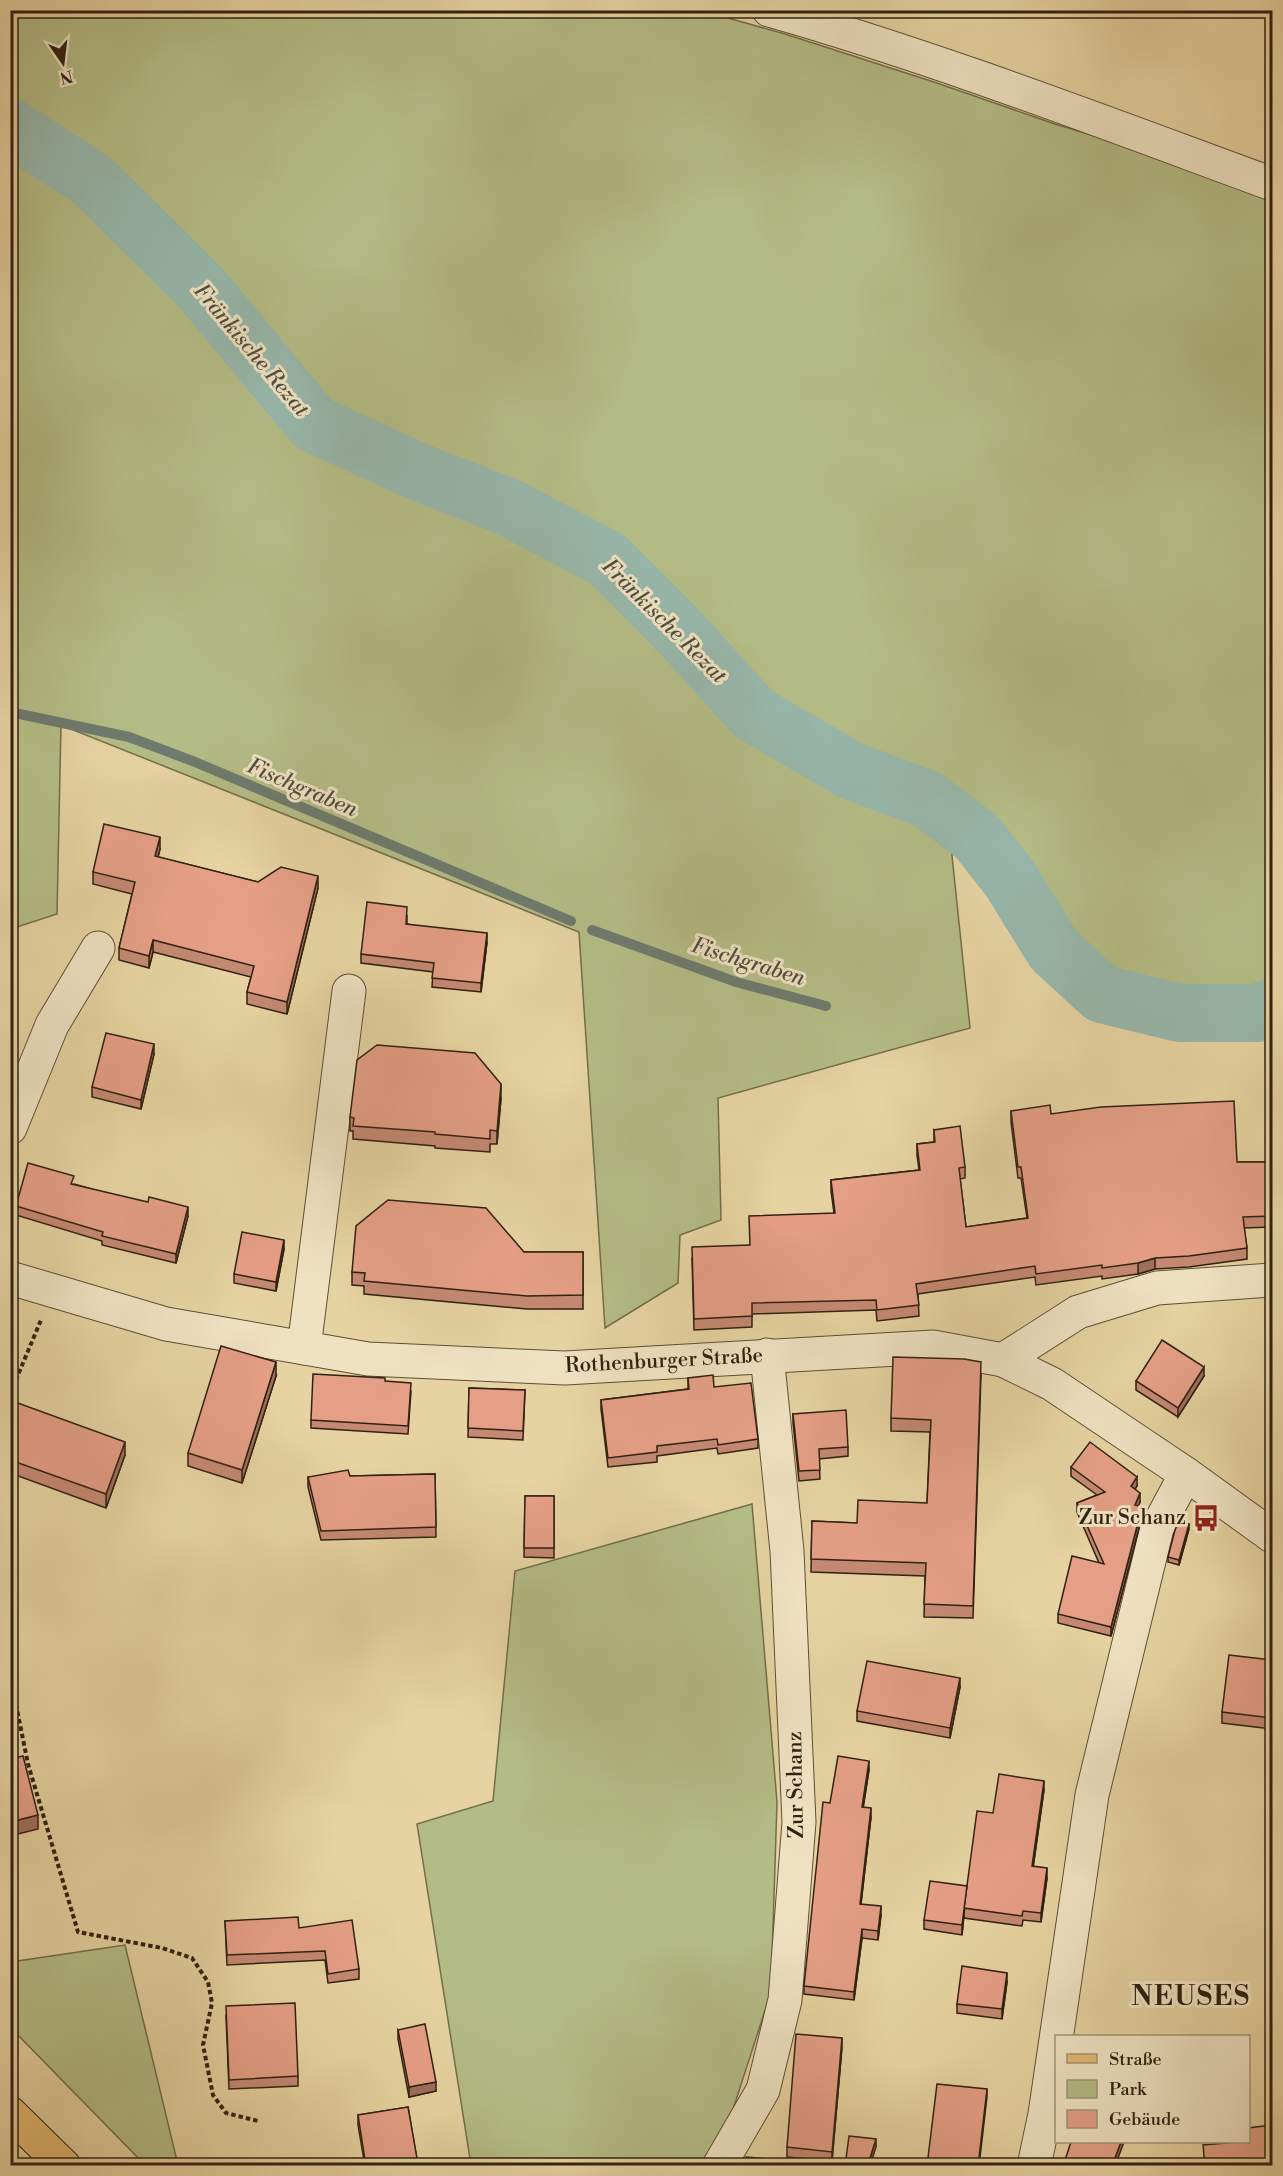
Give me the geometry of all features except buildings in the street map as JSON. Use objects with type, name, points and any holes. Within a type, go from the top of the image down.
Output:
[{"type":"main road","points":[[10,2113],[64,2166]]},
{"type":"street","points":[[769,10],[854,34],[989,80],[1272,184]]},
{"type":"street","points":[[10,1128],[52,1025],[98,948]]},
{"type":"street","points":[[304,1348],[349,991]]},
{"type":"street","name":"Rothenburger Straße","points":[[10,1278],[166,1324],[368,1359],[565,1368],[933,1347],[1003,1360],[1052,1384],[1186,1474],[1272,1536]]},
{"type":"street","points":[[1003,1360],[1078,1312],[1158,1288],[1272,1280]]},
{"type":"street","name":"Zur Schanz","points":[[719,2166],[763,2090],[785,2000],[799,1822],[787,1551],[767,1355]]},
{"type":"street","points":[[1057,2035],[1092,1795],[1157,1528],[1186,1474]]},
{"type":"street","points":[[1034,2166],[1045,2114],[1055,2046]]},
{"type":"path","points":[[10,1394],[52,1291]]},
{"type":"path","points":[[10,1675],[28,1764],[78,1932],[162,1948],[192,1958],[208,1982],[212,2003],[203,2045],[213,2095],[226,2113],[258,2121]]},
{"type":"green space","points":[[10,11],[703,11],[785,34],[1128,146],[1272,201],[1272,988],[1176,995],[1094,968],[1056,929],[1013,845],[946,798],[970,1028],[718,1098],[721,1220],[680,1235],[678,1283],[605,1328],[579,932],[61,725],[57,914],[11,929]]},
{"type":"green space","points":[[752,1504],[777,1802],[771,1992],[725,2134],[702,2165],[471,2165],[417,1824],[493,1801],[515,1571]]},
{"type":"green space","points":[[125,1945],[178,2165],[145,2165],[11,2028],[11,1962]]},
{"type":"waterway","name":"Fränkische Rezat","points":[[10,127],[93,181],[201,288],[314,424],[421,473],[508,507],[607,559],[679,631],[754,714],[852,771],[927,799],[977,837],[1010,879],[1054,950],[1102,994],[1180,1013],[1259,1013],[1272,1007]]},
{"type":"waterway","name":"Fischgraben","points":[[10,712],[129,737],[195,762],[571,921]]},
{"type":"waterway","name":"Fischgraben","points":[[592,930],[736,982],[826,1006]]},
{"type":"place","name":"Zur Schanz","points":[[1206,1518]]},
{"type":"district","name":"NEUSES","points":[[1191,1997]]}]
